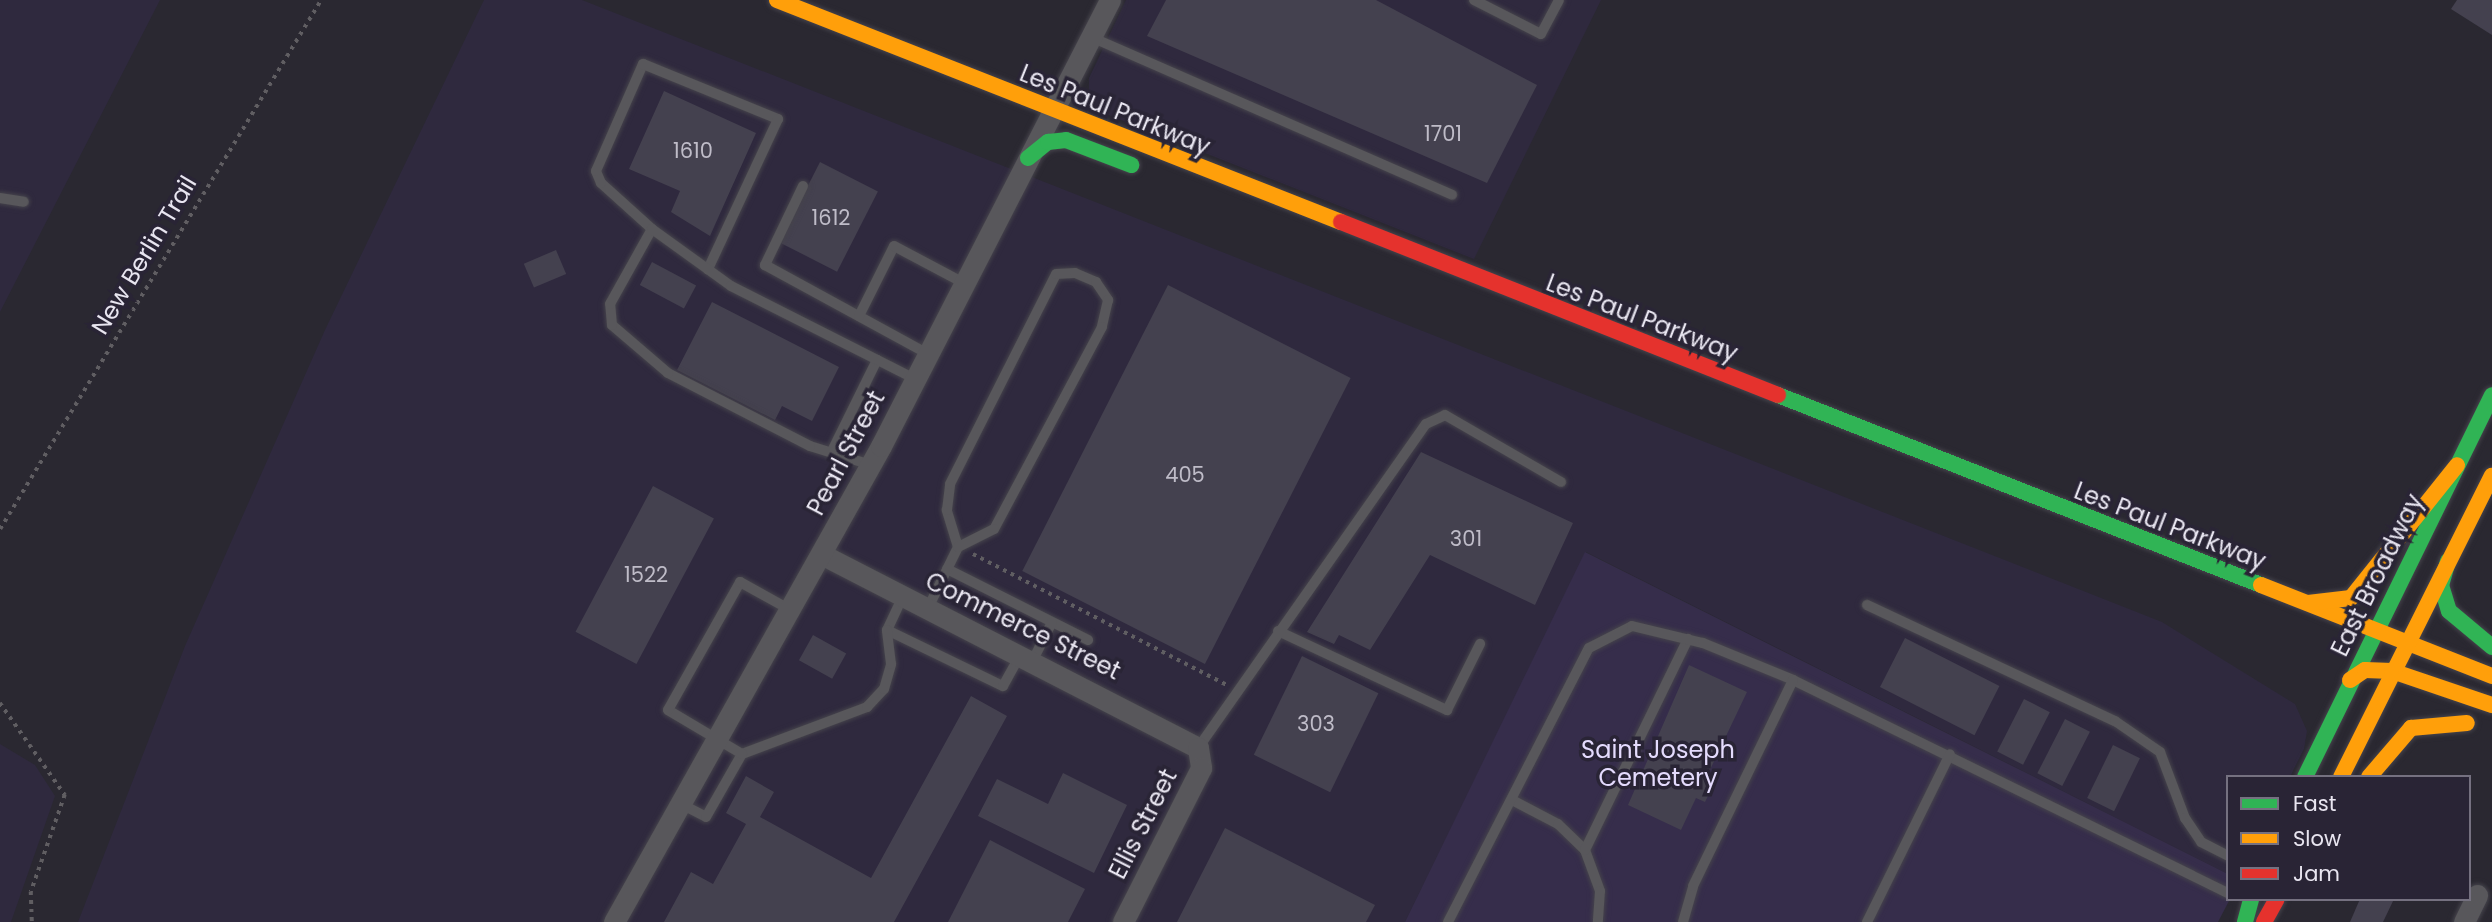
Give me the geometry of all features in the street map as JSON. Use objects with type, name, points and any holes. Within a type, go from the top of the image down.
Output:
[{"type":"main road","name":"Les Paul Parkway","points":[[777,0],[2492,676]]},
{"type":"main road","points":[[1028,158],[1048,142],[1066,140],[1153,174]]},
{"type":"main road","points":[[1264,212],[1364,233]]},
{"type":"main road","name":"East Broadway","points":[[2306,775],[2350,680],[2492,395]]},
{"type":"main road","points":[[2305,603],[2351,598],[2457,465]]},
{"type":"main road","points":[[2341,775],[2492,476]]},
{"type":"main road","points":[[2448,561],[2441,585],[2449,611],[2492,647]]},
{"type":"main road","points":[[2350,680],[2365,670],[2392,671],[2492,705]]},
{"type":"main road","points":[[2371,775],[2412,728],[2467,723]]},
{"type":"main road","points":[[2245,922],[2247,901]]},
{"type":"main road","points":[[2264,922],[2276,901]]},
{"type":"street","name":"Pearl Street","points":[[614,922],[871,465],[1110,0]]},
{"type":"street","name":"Commerce Street","points":[[821,554],[1027,657],[1198,748]]},
{"type":"street","name":"Ellis Street","points":[[1123,922],[1201,768],[1198,748]]},
{"type":"street","points":[[2464,922],[2477,895]]},
{"type":"lane","points":[[1474,0],[1541,34],[1559,0]]},
{"type":"lane","points":[[1091,37],[1451,195]]},
{"type":"lane","points":[[708,269],[778,119],[643,64],[596,171],[601,183],[652,229],[708,269],[915,379]]},
{"type":"lane","points":[[803,186],[765,265],[928,354]]},
{"type":"lane","points":[[0,198],[24,202]]},
{"type":"lane","points":[[652,229],[610,304],[612,325],[668,373],[831,453],[871,465]]},
{"type":"lane","points":[[859,316],[894,246],[964,283]]},
{"type":"lane","points":[[928,608],[958,547],[994,528],[1102,327],[1108,300],[1096,282],[1075,273],[1056,274],[950,484],[947,510],[958,547]]},
{"type":"lane","points":[[831,453],[877,360]]},
{"type":"lane","points":[[1198,748],[1426,424],[1445,415],[1562,482]]},
{"type":"lane","points":[[947,569],[1088,640]]},
{"type":"lane","points":[[742,754],[668,710],[740,582],[789,609]]},
{"type":"lane","points":[[681,804],[706,817],[742,754],[867,707],[884,690],[891,664],[887,630],[903,596]]},
{"type":"lane","points":[[1867,605],[2138,736],[2160,751],[2201,842],[2226,855]]},
{"type":"lane","points":[[887,630],[1003,686],[1052,622]]},
{"type":"lane","points":[[1448,922],[1589,648],[1632,626],[1688,639],[1793,680],[1950,754],[2226,892]]},
{"type":"lane","points":[[1278,631],[1447,710],[1480,644]]},
{"type":"lane","points":[[1585,850],[1688,639]]},
{"type":"lane","points":[[1683,922],[1693,886],[1793,680]]},
{"type":"lane","points":[[1867,922],[1950,754]]},
{"type":"lane","points":[[1512,800],[1558,824],[1585,850],[1600,891],[1598,922]]},
{"type":"path","name":"New Berlin Trail","points":[[0,529],[321,0]]},
{"type":"path","points":[[958,547],[1212,677]]},
{"type":"path","points":[[0,703],[65,795],[32,892],[32,922]]},
{"type":"shaded area","points":[[0,0],[160,0],[0,312]]},
{"type":"shaded area","points":[[484,0],[582,0],[2162,622],[2295,704],[2307,731],[2304,749],[2291,775],[2226,775],[2226,873],[1586,552],[1405,922],[78,922],[185,646],[325,330]]},
{"type":"shaded area","points":[[1126,0],[1601,0],[1474,259],[1101,112],[1089,97],[1089,78]]},
{"type":"shaded area","points":[[0,744],[35,765],[55,796],[11,922],[0,922]]},
{"type":"green space","name":"Saint Joseph Cemetery","points":[[1585,552],[2226,873],[2226,901],[2229,901],[2218,922],[1405,922]]},
{"type":"building","points":[[1166,0],[1376,0],[1537,85],[1487,183],[1147,36]]},
{"type":"building","points":[[2457,0],[2492,0],[2492,35],[2451,9]]},
{"type":"building","points":[[664,91],[756,133],[710,236],[671,212],[680,191],[629,169]]},
{"type":"building","points":[[820,162],[878,192],[837,272],[779,242]]},
{"type":"building","points":[[556,250],[566,274],[534,288],[524,264]]},
{"type":"building","points":[[652,262],[696,285],[684,308],[640,285]]},
{"type":"building","points":[[1168,285],[1351,378],[1205,664],[1022,571]]},
{"type":"building","points":[[712,302],[839,367],[812,421],[782,406],[775,420],[677,370]]},
{"type":"building","points":[[1421,452],[1573,523],[1535,605],[1430,555],[1370,650],[1339,635],[1334,644],[1307,632]]},
{"type":"building","points":[[653,486],[714,518],[636,664],[576,632]]},
{"type":"building","points":[[813,635],[846,653],[832,679],[799,660]]},
{"type":"building","points":[[1905,638],[1999,686],[1974,735],[1880,687]]},
{"type":"building","points":[[1302,656],[1378,693],[1330,792],[1254,755]]},
{"type":"building","points":[[1689,665],[1747,692],[1708,774],[1717,778],[1705,802],[1696,798],[1681,830],[1628,805]]},
{"type":"building","points":[[971,696],[1007,716],[894,922],[664,922],[691,872],[713,884],[746,824],[726,813],[746,776],[774,792],[760,817],[871,878]]},
{"type":"building","points":[[2024,699],[2050,712],[2023,765],[1997,752]]},
{"type":"building","points":[[2065,719],[2090,732],[2062,786],[2037,773]]},
{"type":"building","points":[[2113,745],[2140,758],[2114,811],[2087,798]]},
{"type":"building","points":[[1063,773],[1127,805],[1094,873],[978,816],[997,779],[1048,804]]},
{"type":"building","points":[[1225,828],[1375,905],[1366,922],[1177,922]]},
{"type":"building","points":[[990,840],[1085,889],[1068,922],[948,922]]},
{"type":"building","points":[[2359,901],[2393,901],[2383,922],[2350,922]]},
{"type":"traffic: fast","points":[[1028,158],[1048,142],[1066,140],[1131,165]]},
{"type":"traffic: fast","points":[[1778,395],[2261,585]]},
{"type":"traffic: fast","points":[[2306,775],[2492,395]]},
{"type":"traffic: fast","points":[[2448,561],[2441,585],[2449,611],[2492,647]]},
{"type":"traffic: fast","points":[[2245,922],[2250,901]]},
{"type":"traffic: slow","points":[[777,0],[1341,222]]},
{"type":"traffic: slow","points":[[2308,603],[2351,598],[2457,465]]},
{"type":"traffic: slow","points":[[2342,775],[2492,476]]},
{"type":"traffic: slow","points":[[2261,585],[2492,676]]},
{"type":"traffic: slow","points":[[2350,680],[2365,670],[2392,671],[2492,705]]},
{"type":"traffic: slow","points":[[2371,775],[2411,728],[2467,723]]},
{"type":"traffic: jam","points":[[1341,222],[1778,395]]},
{"type":"traffic: jam","points":[[2264,922],[2276,901]]}]
